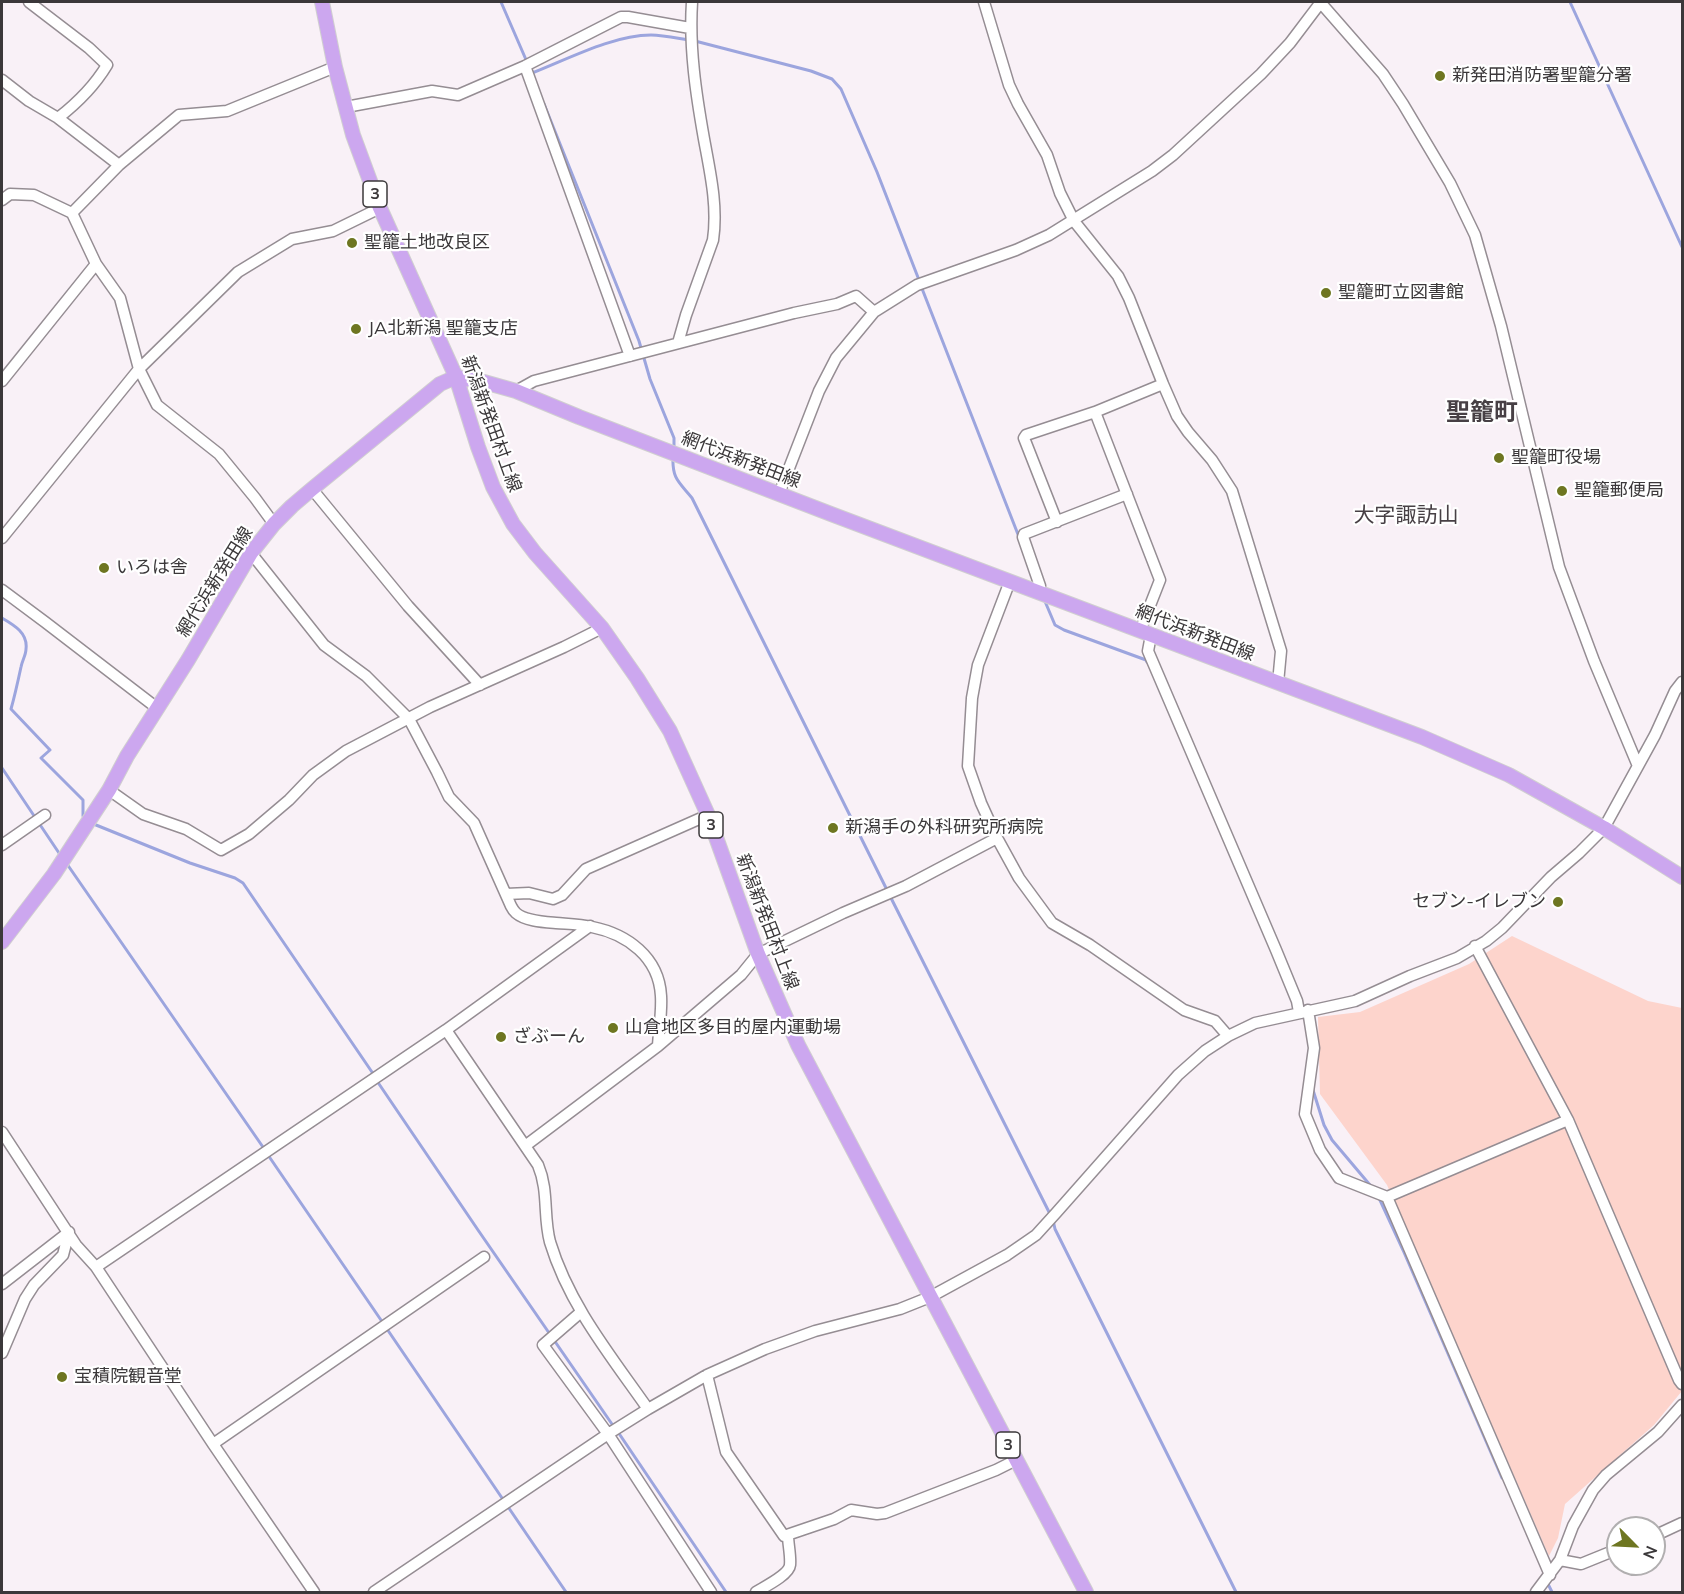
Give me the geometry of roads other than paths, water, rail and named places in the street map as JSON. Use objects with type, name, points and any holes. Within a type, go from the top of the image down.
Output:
[{"type":"main road","name":"新潟新発田村上線","points":[[322,2],[335,68],[354,135],[380,208],[456,377],[493,487],[513,524],[535,554],[602,628],[638,678],[670,731],[708,815],[758,954],[798,1045],[1086,1593]]},
{"type":"main road","name":"網代浜新発田線","points":[[2,942],[54,874],[109,790],[127,756],[188,660],[251,553],[292,506],[440,384],[456,377],[516,391],[779,494],[1454,750],[1509,775],[1604,828],[1683,878]]},
{"type":"street","points":[[30,2],[107,65],[86,92],[58,118]]},
{"type":"street","points":[[678,343],[713,240],[715,227],[714,202],[694,73],[690,28],[692,2]]},
{"type":"street","points":[[984,2],[1009,85],[1047,155],[1060,193],[1074,220],[1118,276],[1177,416],[1212,460],[1232,491],[1281,651],[1278,683]]},
{"type":"street","points":[[779,494],[823,382],[836,358],[874,312],[917,285],[1016,250],[1049,235],[1131,185],[1173,155],[1261,74],[1290,44],[1321,2],[1383,74],[1403,104],[1450,183],[1475,235],[1501,326],[1559,567],[1594,661],[1638,766]]},
{"type":"street","points":[[346,107],[432,91],[458,94],[525,66],[621,17],[690,28]]},
{"type":"street","points":[[525,66],[630,356]]},
{"type":"street","points":[[72,213],[119,165],[179,115],[227,111],[335,68]]},
{"type":"street","points":[[2,80],[29,101],[58,118],[119,165]]},
{"type":"street","points":[[2,200],[10,194],[34,195],[72,213],[96,264],[120,298],[139,369],[158,405],[219,454],[274,525]]},
{"type":"street","points":[[2,538],[139,369],[238,272],[292,239],[333,231],[380,208]]},
{"type":"street","points":[[2,381],[96,264]]},
{"type":"street","points":[[516,391],[534,381],[794,313],[837,304],[856,296],[874,312]]},
{"type":"street","points":[[1057,522],[1024,438],[1026,435],[1095,412],[1163,384]]},
{"type":"street","points":[[1095,412],[1160,580],[1145,633],[1148,651],[1297,1001],[1304,1011],[1314,1048],[1305,1114],[1320,1150],[1339,1179],[1387,1197],[1568,1120]]},
{"type":"street","points":[[312,489],[408,606],[480,685]]},
{"type":"street","points":[[1038,592],[1040,586],[1023,537],[1024,534],[1127,494]]},
{"type":"street","points":[[251,553],[324,645],[366,676],[409,719],[449,797],[474,823],[511,906],[517,914],[544,922],[590,926],[622,936],[637,946],[649,959],[661,996],[658,1046]]},
{"type":"street","points":[[1010,581],[978,665],[972,698],[968,766],[996,837],[1019,878],[1036,903],[1053,922],[1184,1010],[1215,1021],[1228,1036]]},
{"type":"street","points":[[2,590],[157,708]]},
{"type":"street","points":[[109,790],[143,814],[186,829],[221,850],[249,834],[313,776],[346,751],[430,707],[564,648],[602,628]]},
{"type":"street","points":[[374,1593],[608,1434],[706,1374],[805,1335],[900,1309],[930,1297],[1007,1255],[1036,1235],[1178,1075],[1205,1051],[1228,1036],[1255,1023],[1355,1001],[1457,958],[1502,928],[1551,877],[1604,828],[1655,735],[1675,690],[1683,682]]},
{"type":"street","points":[[2,845],[45,815]]},
{"type":"street","points":[[506,894],[529,892],[553,899],[562,895],[586,869],[708,815]]},
{"type":"street","points":[[525,1146],[658,1046],[741,975],[758,954],[906,886],[996,837]]},
{"type":"street","points":[[96,1267],[446,1030],[590,926]]},
{"type":"street","points":[[1475,946],[1568,1120],[1679,1380],[1683,1384]]},
{"type":"street","points":[[446,1030],[538,1165],[546,1194],[547,1229],[550,1242],[566,1282],[581,1312],[648,1409]]},
{"type":"street","points":[[2,1132],[76,1245],[96,1267],[314,1593]]},
{"type":"street","points":[[1387,1197],[1550,1575]]},
{"type":"street","points":[[2,1284],[69,1232]]},
{"type":"street","points":[[2,1353],[25,1299],[63,1255],[69,1232]]},
{"type":"street","points":[[213,1444],[484,1257]]},
{"type":"street","points":[[581,1312],[543,1345],[608,1434],[711,1593]]},
{"type":"street","points":[[706,1374],[726,1452],[784,1536],[834,1519],[851,1510],[885,1513],[1016,1460]]},
{"type":"street","points":[[1536,1593],[1560,1560],[1573,1526],[1593,1490],[1606,1475],[1658,1432],[1683,1405]]},
{"type":"street","points":[[1666,1531],[1683,1523]]},
{"type":"street","points":[[756,1593],[789,1569],[788,1534]]},
{"type":"street","points":[[1560,1560],[1581,1564],[1606,1554]]},
{"type":"waterway","points":[[501,2],[527,62]]},
{"type":"waterway","points":[[1570,2],[1682,247]]},
{"type":"waterway","points":[[532,73],[621,39],[651,35],[688,40]]},
{"type":"waterway","points":[[695,41],[811,71],[832,79],[841,89],[877,172],[919,280]]},
{"type":"waterway","points":[[544,104],[639,341],[650,379],[674,438],[674,450]]},
{"type":"waterway","points":[[921,286],[1019,537]]},
{"type":"waterway","points":[[673,457],[677,480],[692,498],[887,890]]},
{"type":"waterway","points":[[1044,599],[1055,625],[1147,662]]},
{"type":"waterway","points":[[2,618],[19,630],[26,643],[11,709],[50,750],[41,758],[83,800],[83,816]]},
{"type":"waterway","points":[[2,768],[61,856]]},
{"type":"waterway","points":[[96,825],[243,883],[374,1075]]},
{"type":"waterway","points":[[67,864],[265,1150]]},
{"type":"waterway","points":[[890,896],[1050,1214]]},
{"type":"waterway","points":[[377,1081],[614,1427]]},
{"type":"waterway","points":[[1313,1090],[1324,1125],[1332,1140],[1370,1185]]},
{"type":"waterway","points":[[268,1155],[383,1323]]},
{"type":"waterway","points":[[1379,1198],[1502,1478]]},
{"type":"waterway","points":[[1053,1220],[1055,1229],[1236,1592]]},
{"type":"waterway","points":[[387,1329],[566,1592]]},
{"type":"waterway","points":[[618,1432],[726,1592]]},
{"type":"waterway","points":[[1547,1582],[1552,1592]]},
{"type":"place","name":"新発田消防署聖籠分署","points":[[1440,76]]},
{"type":"place","name":"聖籠土地改良区","points":[[352,243]]},
{"type":"place","name":"聖籠町立図書館","points":[[1326,293]]},
{"type":"place","name":"JA北新潟 聖籠支店","points":[[356,329]]},
{"type":"place","name":"聖籠町役場","points":[[1499,458]]},
{"type":"place","name":"聖籠郵便局","points":[[1562,491]]},
{"type":"place","name":"いろは舎","points":[[104,568]]},
{"type":"place","name":"新潟手の外科研究所病院","points":[[833,828]]},
{"type":"place","name":"セブン-イレブン","points":[[1558,902]]},
{"type":"place","name":"山倉地区多目的屋内運動場","points":[[613,1028]]},
{"type":"place","name":"ざぶーん","points":[[501,1037]]},
{"type":"place","name":"宝積院観音堂","points":[[62,1377]]},
{"type":"district","name":"聖籠町","points":[[1482,413]]},
{"type":"district","name":"大字諏訪山","points":[[1406,516]]}]
